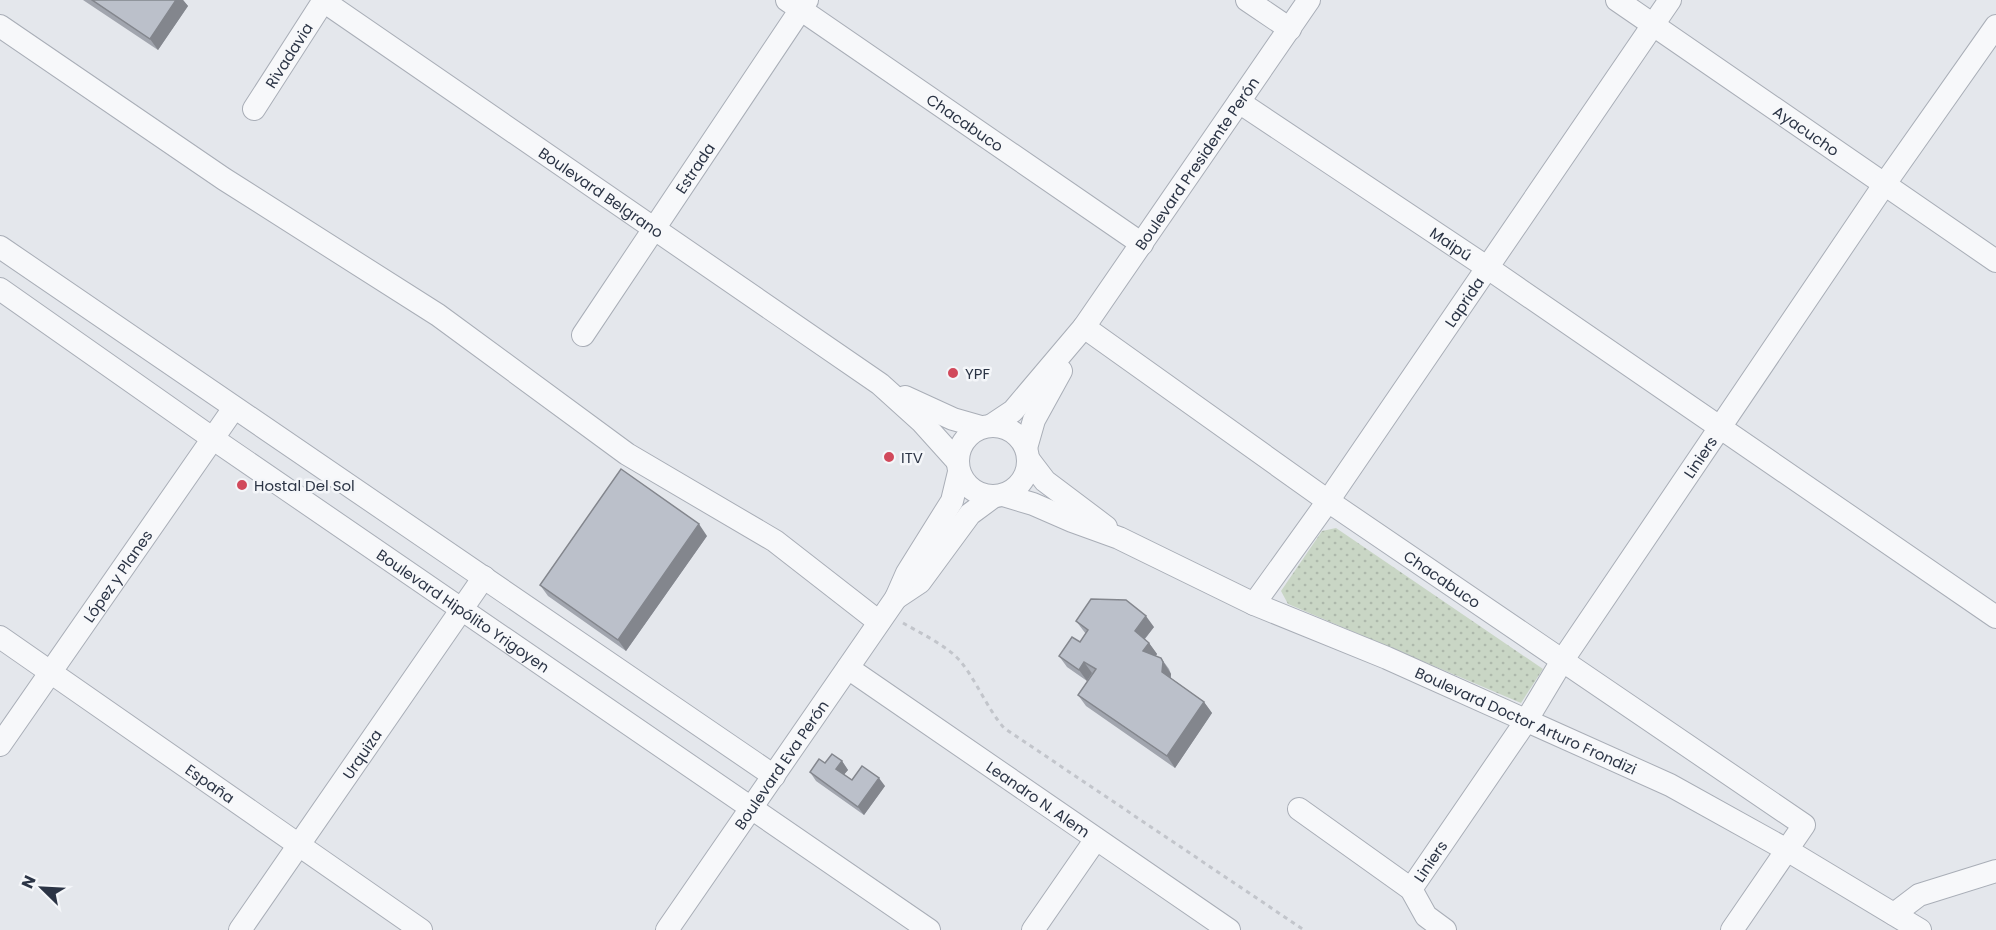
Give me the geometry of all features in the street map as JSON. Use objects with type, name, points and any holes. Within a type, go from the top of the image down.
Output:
[{"type":"street","name":"Rivadavia","points":[[254,109],[323,0]]},
{"type":"street","name":"Boulevard Belgrano","points":[[323,0],[880,384],[921,421],[958,466]]},
{"type":"street","points":[[1247,0],[1290,29]]},
{"type":"street","name":"Boulevard Presidente Perón","points":[[887,611],[907,573],[952,501],[959,450],[964,440],[1013,411],[1084,327],[1309,0]]},
{"type":"street","name":"Ayacucho","points":[[1617,0],[1996,261]]},
{"type":"street","name":"Laprida","points":[[1254,604],[1328,501],[1671,0]]},
{"type":"street","name":"Estrada","points":[[583,335],[798,3]]},
{"type":"street","name":"Chacabuco","points":[[798,3],[1142,244]]},
{"type":"street","points":[[0,26],[224,179],[438,315],[627,454],[775,541],[887,611]]},
{"type":"street","name":"Liniers","points":[[1411,889],[1884,185],[1996,26]]},
{"type":"street","name":"Maipú","points":[[1239,102],[1488,268],[1996,616]]},
{"type":"street","points":[[0,248],[774,776]]},
{"type":"street","name":"Boulevard Hipólito Yrigoyen","points":[[0,289],[212,438],[929,930]]},
{"type":"street","name":"Boulevard Presidente Perón","points":[[887,611],[920,582],[970,514],[998,496],[1013,490],[1022,482],[1027,472],[1034,420],[1084,327]]},
{"type":"street","name":"Chacabuco","points":[[1084,327],[1328,501],[1804,825],[1787,850]]},
{"type":"street","name":"Boulevard Belgrano","points":[[880,384],[953,419],[986,426]]},
{"type":"street","name":"López y Planes","points":[[0,745],[234,408]]},
{"type":"street","points":[[986,426],[1002,426],[1012,430],[1020,438],[1028,454]]},
{"type":"street","name":"Boulevard Doctor Arturo Frondizi","points":[[1028,454],[1045,481],[1119,538]]},
{"type":"street","points":[[958,466],[964,482],[971,490],[981,495],[998,496]]},
{"type":"street","name":"Boulevard Doctor Arturo Frondizi","points":[[998,496],[1033,504],[1119,538],[1254,604],[1387,658],[1670,785],[1787,850],[1920,930]]},
{"type":"street","name":"Urquiza","points":[[240,930],[484,577]]},
{"type":"street","name":"Boulevard Eva Perón","points":[[667,930],[887,611]]},
{"type":"street","name":"España","points":[[0,637],[421,930]]},
{"type":"street","name":"Leandro N. Alem","points":[[848,668],[1229,930]]},
{"type":"street","points":[[1299,809],[1411,889],[1426,916],[1445,930]]},
{"type":"street","points":[[1033,930],[1096,839]]},
{"type":"street","points":[[1732,930],[1787,850]]},
{"type":"street","points":[[1894,914],[1919,895],[1996,871]]},
{"type":"path","points":[[887,611],[950,651],[961,661],[992,714],[1004,728],[1304,930]]},
{"type":"green space","points":[[1336,528],[1543,669],[1521,703],[1288,604],[1281,591],[1322,531]]},
{"type":"building","points":[[92,0],[176,0],[150,39]]},
{"type":"building","points":[[621,469],[699,524],[618,640],[540,585]]},
{"type":"building","points":[[1091,599],[1126,600],[1146,616],[1135,631],[1149,643],[1143,651],[1161,658],[1162,672],[1204,702],[1167,756],[1078,695],[1096,669],[1084,662],[1079,670],[1059,656],[1072,637],[1080,642],[1088,630],[1076,621]]},
{"type":"building","points":[[832,754],[842,761],[836,769],[852,780],[862,766],[879,778],[858,807],[810,772],[819,759],[825,763]]},
{"type":"place","name":"YPF","points":[[953,373]]},
{"type":"place","name":"ITV","points":[[889,457]]},
{"type":"place","name":"Hostal Del Sol","points":[[242,485]]}]
